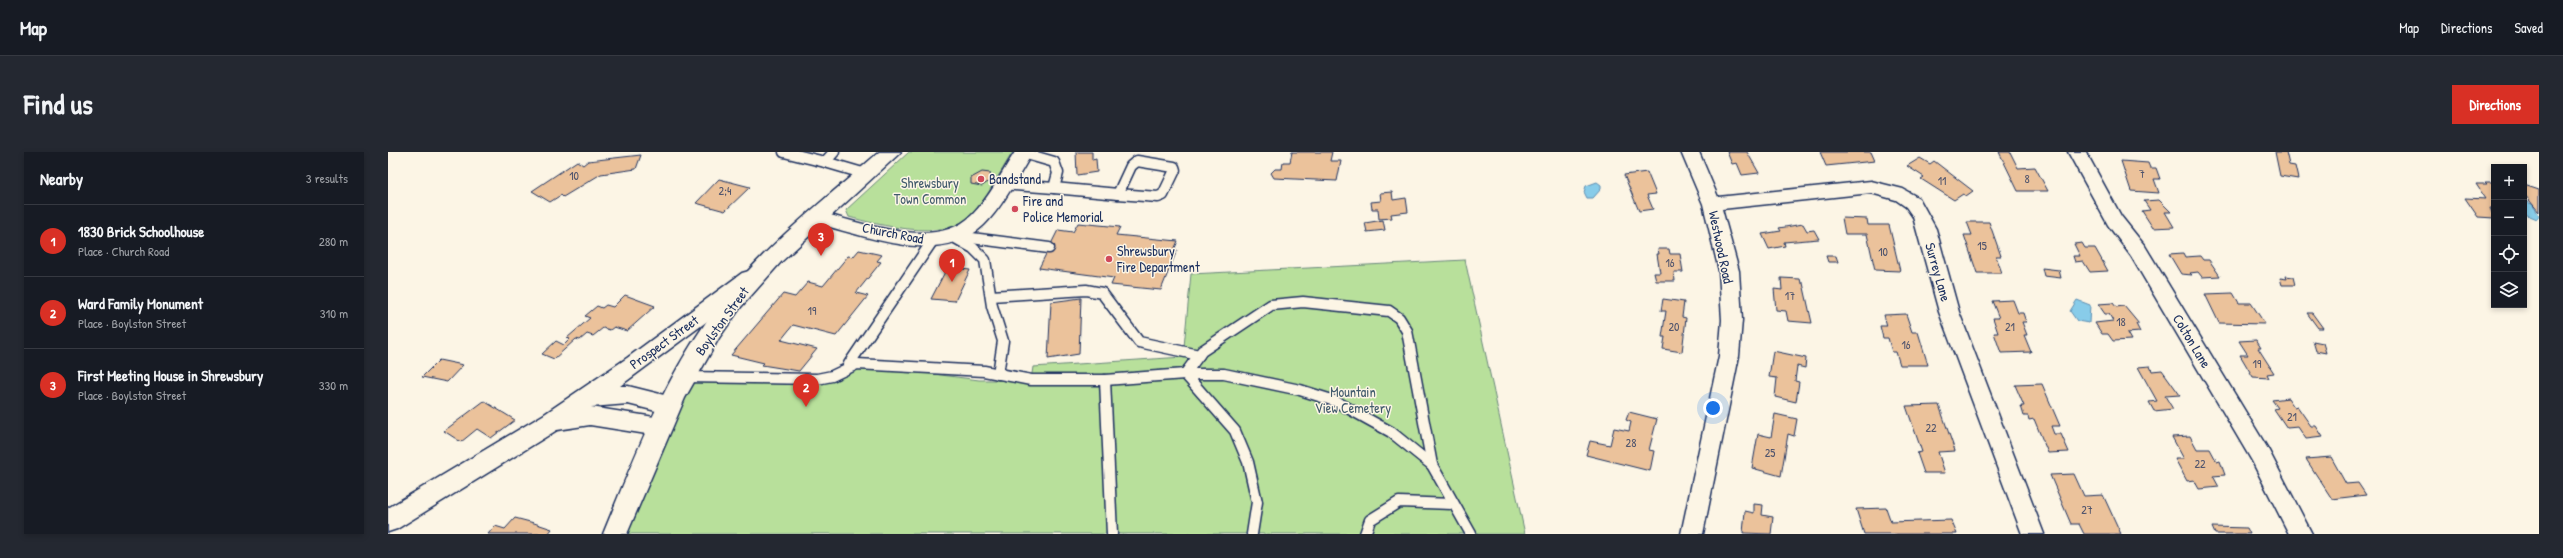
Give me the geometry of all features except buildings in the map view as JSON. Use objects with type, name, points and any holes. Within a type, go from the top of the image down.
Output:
[{"type":"street","name":"Boylston Street","points":[[614,534],[668,405],[718,324],[758,272],[890,152]]},
{"type":"street","name":"Church Road","points":[[818,218],[933,240],[950,235],[970,228],[987,209],[1024,152]]},
{"type":"street","name":"Westwood Road","points":[[1690,152],[1712,204],[1729,271],[1732,320],[1729,356],[1692,534]]},
{"type":"street","name":"Colton Lane","points":[[2077,152],[2114,220],[2138,251],[2260,455],[2301,534]]},
{"type":"street","name":"Surrey Lane","points":[[1712,204],[1871,187],[1893,191],[1907,198],[1917,208],[1926,231],[1949,311],[1978,394],[2033,534]]},
{"type":"street","name":"Prospect Street","points":[[388,521],[551,422],[635,364],[758,272]]},
{"type":"street","points":[[587,396],[628,395],[668,405]]},
{"type":"street","name":"Prospect Street","points":[[551,422],[578,416],[590,416],[659,426]]},
{"type":"lane","points":[[784,152],[866,174]]},
{"type":"lane","points":[[825,162],[834,152]]},
{"type":"lane","points":[[1024,152],[1054,162],[1058,174],[1054,188]]},
{"type":"lane","points":[[1002,184],[1054,188],[1118,194],[1158,197],[1163,195],[1176,170],[1174,167],[1137,162],[1131,166],[1118,194]]},
{"type":"lane","points":[[950,235],[1049,248]]},
{"type":"lane","points":[[950,235],[973,248],[985,260],[991,296],[1003,341],[998,374]]},
{"type":"lane","points":[[933,240],[849,364],[998,374],[1031,380],[1105,380],[1185,374],[1224,374],[1300,390],[1335,401],[1392,432],[1432,464]]},
{"type":"lane","points":[[991,296],[1086,290],[1102,293],[1139,342],[1199,356]]},
{"type":"lane","points":[[1185,374],[1202,351],[1271,305],[1303,302],[1389,311],[1399,318],[1407,331],[1432,464],[1452,504],[1470,534]]},
{"type":"lane","points":[[684,377],[817,379],[832,376],[857,364]]},
{"type":"lane","points":[[1185,374],[1235,430],[1248,462],[1257,502],[1252,534]]},
{"type":"lane","points":[[1105,380],[1112,534]]},
{"type":"lane","points":[[1365,534],[1370,520],[1399,502],[1452,504]]},
{"type":"green space","name":"Shrewsbury Town Common","points":[[909,152],[1013,152],[975,211],[968,218],[957,225],[943,229],[910,229],[876,224],[849,217],[846,210]]},
{"type":"green space","name":"Mountain View Cemetery","points":[[1465,260],[1525,534],[615,534],[684,377],[817,379],[857,364],[979,380],[1031,380],[1033,367],[1183,357],[1191,274]]},
{"type":"water","points":[[1597,182],[1601,185],[1601,189],[1593,198],[1587,198],[1584,192],[1586,186]]},
{"type":"water","points":[[2527,202],[2532,204],[2539,215],[2537,219],[2527,215]]},
{"type":"water","points":[[2077,300],[2090,305],[2089,323],[2077,321],[2070,311]]},
{"type":"place","name":"Bandstand","points":[[981,179]]},
{"type":"place","name":"Fire and Police Memorial","points":[[1015,209]]},
{"type":"place","name":"First Meeting House in Shrewsbury","points":[[821,256]]},
{"type":"place","name":"Shrewsbury Fire Department","points":[[1109,259]]},
{"type":"place","name":"1830 Brick Schoolhouse","points":[[952,282]]},
{"type":"place","name":"Ward Family Monument","points":[[806,407]]}]
